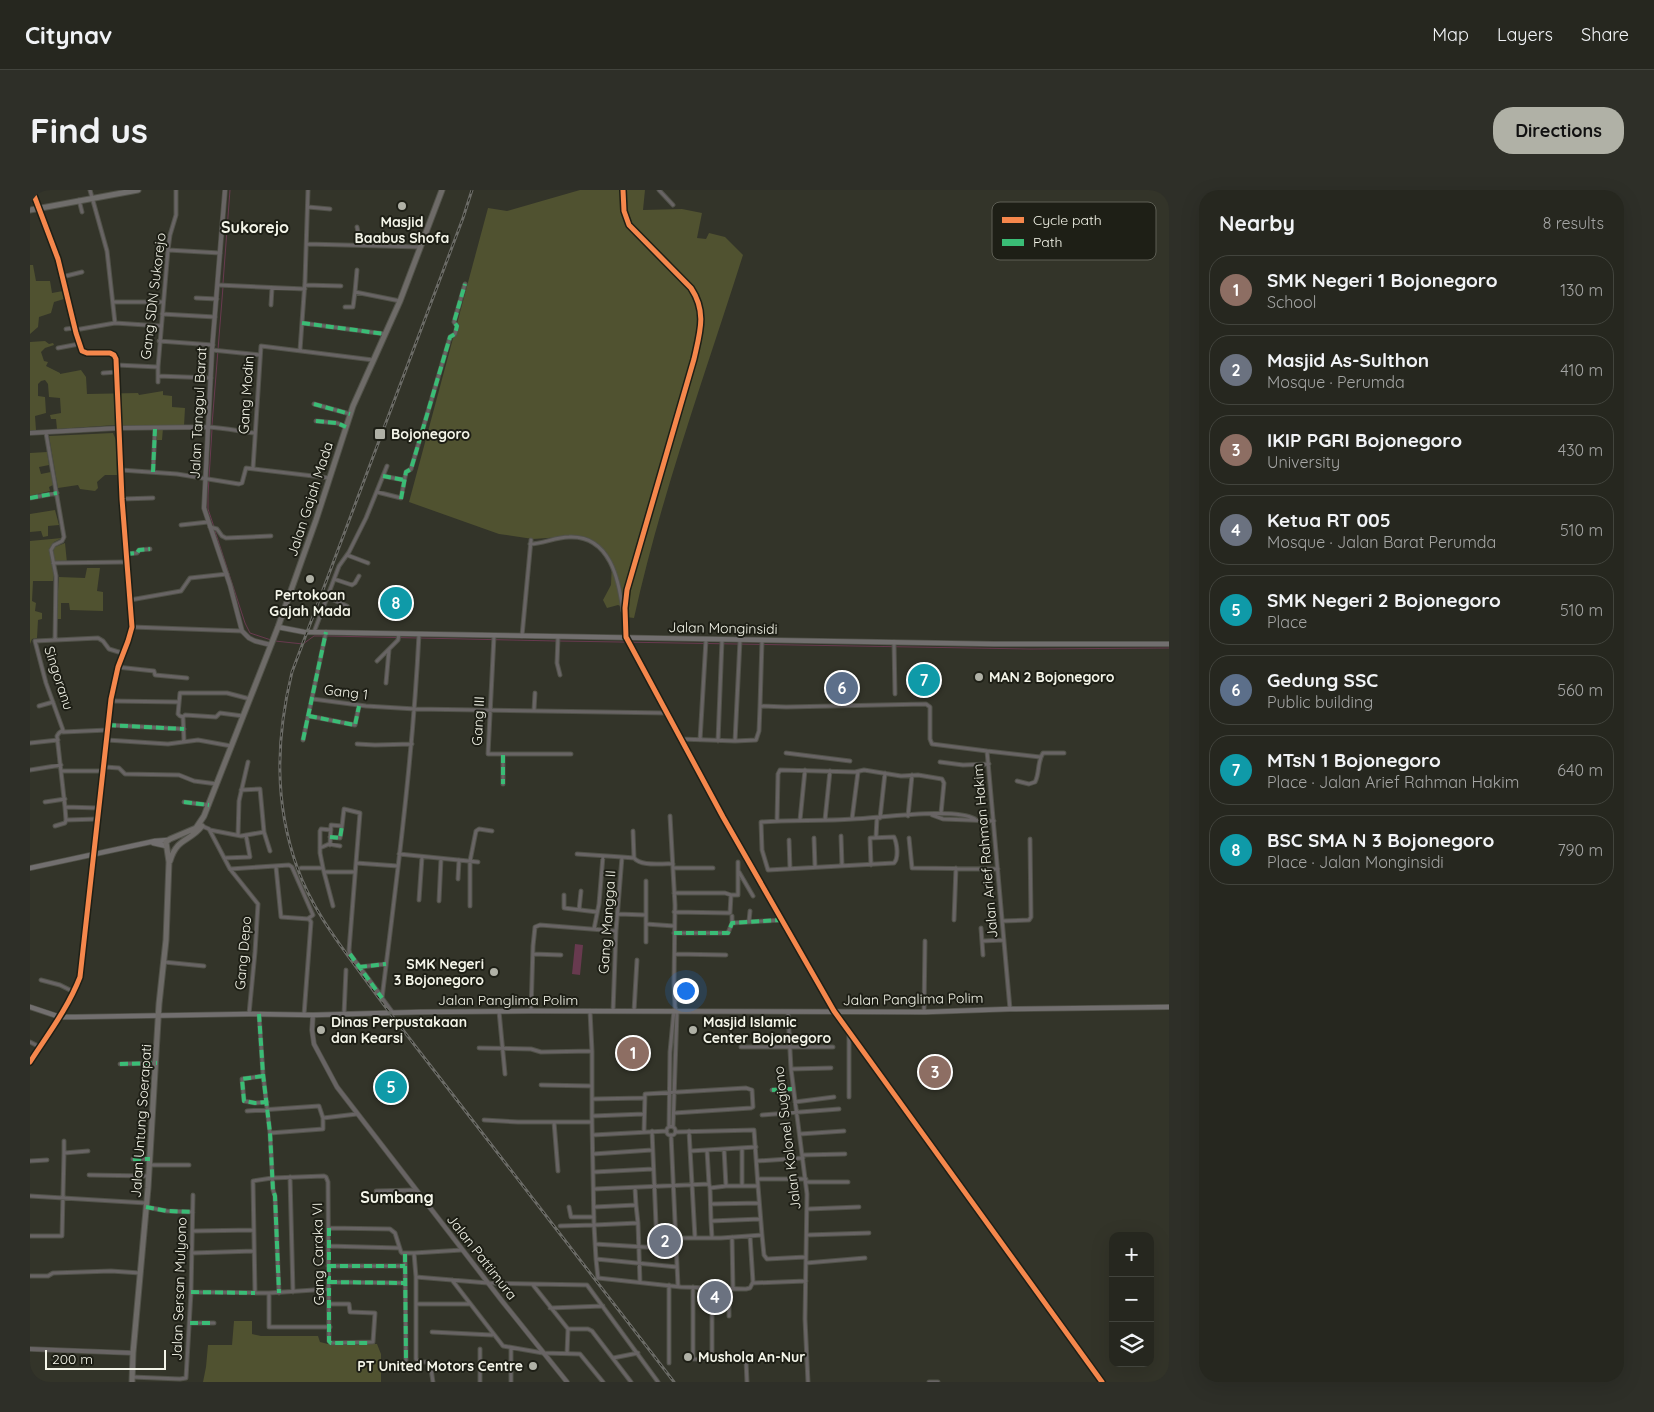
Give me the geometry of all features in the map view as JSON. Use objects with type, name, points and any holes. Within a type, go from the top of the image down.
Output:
[{"type":"highway","name":"Jalan Gajah Mada","points":[[176,847],[198,831],[209,805],[278,627],[330,478],[350,414],[400,301],[442,190]]},
{"type":"highway","points":[[169,841],[200,825]]},
{"type":"highway","points":[[169,841],[170,849],[176,847]]},
{"type":"highway","points":[[169,841],[176,841],[176,847],[169,862]]},
{"type":"highway","points":[[169,841],[169,862]]},
{"type":"highway","name":"Jalan Untung Soerapati","points":[[132,1380],[132,1353],[150,1162],[169,862]]},
{"type":"main road","points":[[30,210],[138,190]]},
{"type":"main road","name":"Jalan Monginsidi","points":[[278,627],[325,635],[494,639],[522,636],[558,640],[627,639],[722,643],[1169,644]]},
{"type":"main road","points":[[30,868],[150,842],[169,841]]},
{"type":"main road","points":[[30,1007],[60,1017],[249,1014],[313,1016]]},
{"type":"main road","name":"Jalan Panglima Polim","points":[[313,1016],[393,1012],[675,1010],[924,1012],[1169,1007]]},
{"type":"street","points":[[30,1062],[74,992],[82,967],[92,856],[100,808],[111,701],[117,667],[132,627],[122,499],[117,365],[114,355],[84,352],[79,344],[49,233],[32,190]]},
{"type":"street","points":[[90,190],[107,250],[115,323]]},
{"type":"street","name":"Gang SDN Sukorejo","points":[[117,365],[158,366],[168,250],[176,215],[176,190]]},
{"type":"street","name":"Jalan Tanggul Barat","points":[[225,190],[220,286],[216,299],[204,508],[208,522],[213,528],[242,632]]},
{"type":"street","points":[[300,350],[305,287],[308,190]]},
{"type":"street","points":[[623,190],[626,221],[691,288],[698,298],[702,317],[692,366],[627,590],[625,626]]},
{"type":"street","points":[[659,190],[672,206]]},
{"type":"street","points":[[79,200],[82,212]]},
{"type":"street","points":[[308,207],[330,209]]},
{"type":"street","points":[[357,226],[361,245]]},
{"type":"street","points":[[307,244],[421,247]]},
{"type":"street","points":[[168,250],[221,253]]},
{"type":"street","points":[[345,307],[353,308],[357,270]]},
{"type":"street","points":[[62,277],[82,272]]},
{"type":"street","points":[[377,492],[401,499],[406,472],[411,469],[456,324],[465,284]]},
{"type":"street","points":[[220,286],[272,288],[341,286]]},
{"type":"street","points":[[271,305],[272,288]]},
{"type":"street","points":[[355,292],[400,301]]},
{"type":"street","points":[[196,298],[216,299]]},
{"type":"street","points":[[114,302],[163,302]]},
{"type":"street","points":[[162,314],[215,317]]},
{"type":"street","points":[[66,329],[115,323],[161,326]]},
{"type":"street","points":[[302,323],[385,334]]},
{"type":"street","points":[[159,341],[213,348],[220,351],[260,355]]},
{"type":"street","points":[[58,348],[79,344]]},
{"type":"street","name":"Gang Modin","points":[[253,468],[262,346],[373,360]]},
{"type":"street","points":[[158,366],[158,382]]},
{"type":"street","points":[[103,373],[117,372]]},
{"type":"street","points":[[158,376],[211,378]]},
{"type":"street","points":[[314,404],[350,414]]},
{"type":"street","points":[[316,421],[337,423],[346,427]]},
{"type":"street","points":[[30,433],[119,428],[208,427],[229,428],[255,433]]},
{"type":"street","points":[[153,472],[155,429]]},
{"type":"street","points":[[46,433],[64,539],[54,545],[51,550],[56,576],[54,639]]},
{"type":"street","points":[[314,632],[339,566],[347,555],[366,518],[387,466]]},
{"type":"street","points":[[121,470],[153,472],[241,484],[245,469],[253,468],[330,478]]},
{"type":"street","points":[[383,476],[404,480]]},
{"type":"street","points":[[30,498],[57,493]]},
{"type":"street","points":[[122,499],[153,498]]},
{"type":"street","points":[[181,524],[208,522]]},
{"type":"street","points":[[213,528],[226,538],[271,536]]},
{"type":"street","points":[[522,636],[531,542],[577,537],[592,543],[606,556],[617,577],[620,586],[627,639],[630,645],[780,920],[834,1011],[1102,1382]]},
{"type":"street","points":[[126,554],[150,549]]},
{"type":"street","points":[[347,555],[368,563]]},
{"type":"street","points":[[53,563],[127,562]]},
{"type":"street","points":[[130,600],[181,591],[190,578],[227,574]]},
{"type":"street","points":[[334,579],[352,585],[355,584],[359,576]]},
{"type":"street","points":[[327,597],[347,606]]},
{"type":"street","points":[[132,627],[242,632],[255,641],[271,644]]},
{"type":"street","name":"Gang 1","points":[[325,635],[313,699],[358,706],[668,713]]},
{"type":"street","points":[[377,661],[389,650],[398,636]]},
{"type":"street","points":[[382,998],[409,776],[419,637]]},
{"type":"street","name":"Singoranu","points":[[58,740],[58,734],[63,732],[62,722],[46,683],[35,641],[98,638],[109,649],[122,653]]},
{"type":"street","name":"Gang III","points":[[494,639],[489,755],[571,754]]},
{"type":"street","points":[[558,640],[556,663],[560,675]]},
{"type":"street","points":[[700,740],[705,642]]},
{"type":"street","points":[[718,741],[722,643]]},
{"type":"street","points":[[735,741],[740,643]]},
{"type":"street","points":[[681,739],[718,741],[758,739],[762,643]]},
{"type":"street","points":[[893,643],[895,694]]},
{"type":"street","points":[[386,683],[389,650]]},
{"type":"street","points":[[117,667],[154,671],[155,675],[187,678]]},
{"type":"street","points":[[183,717],[178,714],[179,694],[182,693],[227,693],[250,699]]},
{"type":"street","points":[[534,710],[535,693]]},
{"type":"street","points":[[303,740],[313,699]]},
{"type":"street","points":[[111,701],[179,702]]},
{"type":"street","points":[[39,706],[53,702]]},
{"type":"street","name":"Jalan Arief Rahman Hakim","points":[[760,706],[926,704],[930,707],[930,739],[932,744],[987,751],[1010,1009]]},
{"type":"street","points":[[309,716],[355,725],[358,706]]},
{"type":"street","points":[[183,717],[185,715],[216,717],[220,713],[243,716]]},
{"type":"street","points":[[183,717],[184,741]]},
{"type":"street","points":[[63,732],[108,728],[184,729]]},
{"type":"street","points":[[30,743],[58,740],[66,820]]},
{"type":"street","points":[[107,740],[168,744],[198,740],[232,746]]},
{"type":"street","points":[[357,744],[412,744]]},
{"type":"street","points":[[987,751],[1040,757]]},
{"type":"street","points":[[1017,781],[1029,784],[1035,782],[1038,775],[1040,757],[1045,753],[1064,752]]},
{"type":"street","points":[[786,753],[850,761]]},
{"type":"street","points":[[503,755],[504,784]]},
{"type":"street","points":[[238,835],[241,790],[248,762]]},
{"type":"street","points":[[940,762],[963,765],[988,764]]},
{"type":"street","points":[[30,770],[61,765]]},
{"type":"street","points":[[62,771],[120,769],[126,774],[179,775],[194,781],[217,784]]},
{"type":"street","points":[[800,820],[805,770]]},
{"type":"street","points":[[776,821],[778,772],[805,770],[858,772],[864,770],[901,776],[923,775],[942,779],[944,783],[943,819]]},
{"type":"street","points":[[825,820],[830,771]]},
{"type":"street","points":[[852,819],[858,772]]},
{"type":"street","points":[[876,837],[885,773]]},
{"type":"street","points":[[908,816],[912,775]]},
{"type":"street","points":[[241,790],[260,789],[264,832],[270,851]]},
{"type":"street","points":[[45,802],[64,800]]},
{"type":"street","points":[[184,802],[209,805]]},
{"type":"street","points":[[65,807],[100,808]]},
{"type":"street","points":[[330,837],[340,838],[344,809],[360,813],[349,950],[359,967],[393,1012]]},
{"type":"street","points":[[871,865],[871,837],[895,838],[896,862],[892,864],[769,870],[766,868],[762,850],[761,822],[878,818],[942,813],[969,816],[975,820]]},
{"type":"street","points":[[932,814],[943,819],[994,821]]},
{"type":"street","points":[[670,816],[674,892],[675,1010],[671,1127],[676,1132]]},
{"type":"street","points":[[55,826],[65,823],[66,820],[98,819]]},
{"type":"street","points":[[330,844],[332,824],[342,826]]},
{"type":"street","points":[[200,825],[209,829],[238,835],[264,832]]},
{"type":"street","name":"Gang Depo","points":[[209,829],[230,869],[258,904],[256,952],[249,1014]]},
{"type":"street","points":[[470,906],[470,861],[476,831],[480,829],[492,831]]},
{"type":"street","points":[[331,830],[320,830],[320,848],[323,870],[333,906]]},
{"type":"street","points":[[633,832],[634,858]]},
{"type":"street","points":[[224,858],[250,858],[246,835]]},
{"type":"street","points":[[841,836],[842,866]]},
{"type":"street","points":[[814,838],[815,867]]},
{"type":"street","points":[[909,838],[912,868],[998,868]]},
{"type":"street","points":[[1002,921],[1029,920],[1031,917],[1030,839]]},
{"type":"street","points":[[789,840],[790,869]]},
{"type":"street","points":[[320,848],[330,844],[340,846]]},
{"type":"street","points":[[399,854],[478,862]]},
{"type":"street","points":[[577,854],[622,857]]},
{"type":"street","points":[[594,929],[598,912],[603,856]]},
{"type":"street","points":[[419,900],[422,857]]},
{"type":"street","name":"Gang Mangga II","points":[[613,1011],[616,931],[622,857],[634,858],[643,863],[713,868]]},
{"type":"street","points":[[439,901],[441,859]]},
{"type":"street","points":[[458,879],[459,860]]},
{"type":"street","points":[[674,892],[725,893],[738,896],[738,862]]},
{"type":"street","points":[[356,863],[398,866]]},
{"type":"street","points":[[230,869],[276,867],[288,864],[292,867],[313,915],[309,918],[282,917],[276,867]]},
{"type":"street","points":[[301,868],[354,872]]},
{"type":"street","points":[[954,920],[956,868]]},
{"type":"street","points":[[738,871],[752,896]]},
{"type":"street","points":[[646,881],[646,942]]},
{"type":"street","points":[[738,887],[748,887]]},
{"type":"street","points":[[579,910],[581,891]]},
{"type":"street","points":[[564,895],[564,908],[598,912]]},
{"type":"street","points":[[674,912],[730,913],[731,895]]},
{"type":"street","points":[[750,911],[750,921]]},
{"type":"street","points":[[618,914],[646,915]]},
{"type":"street","points":[[674,933],[728,933],[732,923],[732,916]]},
{"type":"street","points":[[304,1015],[311,923],[309,918]]},
{"type":"street","points":[[732,923],[780,920]]},
{"type":"street","points":[[646,924],[674,926]]},
{"type":"street","points":[[531,1011],[534,929],[537,926],[616,931]]},
{"type":"street","points":[[981,928],[983,954]]},
{"type":"street","points":[[982,942],[1004,940]]},
{"type":"street","points":[[924,1012],[925,941]]},
{"type":"street","points":[[533,954],[561,955]]},
{"type":"street","points":[[674,954],[726,955]]},
{"type":"street","points":[[634,1011],[637,960]]},
{"type":"street","points":[[163,962],[204,966]]},
{"type":"street","points":[[359,967],[386,964]]},
{"type":"street","points":[[344,1014],[346,970]]},
{"type":"street","points":[[41,980],[60,985],[74,992]]},
{"type":"street","points":[[590,1011],[594,1225],[598,1278],[731,1289],[748,1288],[753,1283],[806,1281]]},
{"type":"street","name":"Jalan Kolonel Sugiono","points":[[788,1011],[793,1089],[803,1156],[808,1209],[804,1319],[808,1382]]},
{"type":"street","points":[[499,1012],[504,1074]]},
{"type":"street","points":[[258,1014],[275,1196],[279,1293]]},
{"type":"street","name":"Jalan Pattimura","points":[[313,1016],[312,1038],[319,1056],[337,1087],[415,1190],[567,1382]]},
{"type":"street","points":[[849,1097],[848,1038],[850,1035]]},
{"type":"street","points":[[30,1042],[40,1047]]},
{"type":"street","points":[[741,1047],[833,1047]]},
{"type":"street","points":[[480,1048],[531,1049],[540,1052],[592,1051]]},
{"type":"street","points":[[120,1064],[157,1063]]},
{"type":"street","points":[[791,1069],[830,1068]]},
{"type":"street","points":[[263,1076],[242,1078],[244,1101],[254,1103],[267,1102]]},
{"type":"street","points":[[542,1085],[592,1086]]},
{"type":"street","points":[[644,1131],[644,1094],[749,1088],[752,1090],[753,1107],[748,1109],[674,1113]]},
{"type":"street","points":[[772,1090],[793,1089]]},
{"type":"street","points":[[593,1135],[667,1131],[671,1127],[674,1113],[672,1093]]},
{"type":"street","points":[[795,1102],[834,1097]]},
{"type":"street","points":[[592,1099],[643,1098]]},
{"type":"street","points":[[247,1111],[318,1106],[323,1118],[323,1130],[270,1132]]},
{"type":"street","points":[[762,1115],[839,1109]]},
{"type":"street","points":[[323,1118],[358,1114]]},
{"type":"street","points":[[592,1116],[644,1114]]},
{"type":"street","points":[[484,1120],[592,1122]]},
{"type":"street","points":[[554,1122],[558,1171]]},
{"type":"street","points":[[671,1135],[676,1132],[689,1131],[753,1129],[755,1131],[764,1255],[767,1259],[806,1257]]},
{"type":"street","points":[[652,1131],[657,1247]]},
{"type":"street","points":[[667,1131],[671,1135],[678,1286]]},
{"type":"street","points":[[689,1131],[695,1238]]},
{"type":"street","points":[[800,1134],[844,1132]]},
{"type":"street","points":[[30,1236],[62,1236],[64,1141]]},
{"type":"street","points":[[690,1150],[756,1147]]},
{"type":"street","points":[[742,1148],[742,1186]]},
{"type":"street","points":[[724,1149],[726,1186]]},
{"type":"street","points":[[593,1154],[652,1150]]},
{"type":"street","points":[[707,1150],[712,1238]]},
{"type":"street","points":[[64,1153],[88,1151]]},
{"type":"street","points":[[757,1160],[845,1154]]},
{"type":"street","points":[[133,1159],[189,1164]]},
{"type":"street","points":[[30,1161],[47,1160]]},
{"type":"street","points":[[594,1172],[653,1169]]},
{"type":"street","points":[[90,1175],[149,1176]]},
{"type":"street","points":[[290,1177],[293,1292]]},
{"type":"street","name":"Gang Caraka VI","points":[[254,1230],[252,1182],[272,1178],[326,1177],[330,1304],[329,1341],[331,1343],[371,1343],[374,1341],[375,1313],[350,1312],[349,1304],[330,1304]]},
{"type":"street","points":[[758,1179],[848,1182]]},
{"type":"street","points":[[594,1190],[692,1185],[758,1186]]},
{"type":"street","points":[[635,1188],[640,1282]]},
{"type":"street","points":[[376,1190],[415,1190]]},
{"type":"street","name":"Jalan Sersan Mulyono","points":[[132,1380],[180,1380],[186,1378],[190,1323],[193,1195]]},
{"type":"street","points":[[30,1196],[64,1197],[146,1205],[166,1211],[193,1212]]},
{"type":"street","points":[[711,1204],[759,1203]]},
{"type":"street","points":[[594,1207],[636,1205]]},
{"type":"street","points":[[569,1207],[571,1217],[594,1217]]},
{"type":"street","points":[[808,1209],[859,1207]]},
{"type":"street","points":[[711,1221],[760,1219]]},
{"type":"street","points":[[560,1226],[638,1223]]},
{"type":"street","points":[[328,1228],[390,1229],[395,1233],[401,1252],[404,1254],[406,1363]]},
{"type":"street","points":[[193,1230],[254,1230],[255,1293]]},
{"type":"street","points":[[807,1235],[869,1233]]},
{"type":"street","points":[[675,1238],[762,1235]]},
{"type":"street","points":[[750,1236],[753,1283]]},
{"type":"street","points":[[729,1316],[732,1237]]},
{"type":"street","points":[[596,1244],[676,1249]]},
{"type":"street","points":[[328,1246],[400,1248]]},
{"type":"street","points":[[404,1254],[462,1250]]},
{"type":"street","points":[[192,1253],[254,1251]]},
{"type":"street","points":[[414,1253],[416,1277],[416,1359],[419,1362],[430,1362],[433,1382]]},
{"type":"street","points":[[806,1263],[865,1258]]},
{"type":"street","points":[[596,1259],[677,1267]]},
{"type":"street","points":[[328,1266],[404,1266]]},
{"type":"street","points":[[30,1276],[48,1276],[53,1273],[111,1271],[140,1273]]},
{"type":"street","points":[[416,1277],[488,1283],[587,1285],[658,1382]]},
{"type":"street","points":[[451,1279],[492,1335],[503,1346],[543,1353],[577,1353],[583,1356],[603,1382]]},
{"type":"street","points":[[329,1282],[405,1283]]},
{"type":"street","points":[[532,1284],[568,1329],[567,1353]]},
{"type":"street","points":[[669,1285],[669,1363]]},
{"type":"street","points":[[693,1287],[693,1359],[746,1360],[747,1382]]},
{"type":"street","points":[[712,1287],[712,1360]]},
{"type":"street","points":[[191,1292],[279,1293],[329,1289]]},
{"type":"street","points":[[269,1293],[269,1327],[330,1327]]},
{"type":"street","points":[[416,1304],[469,1304]]},
{"type":"street","points":[[550,1308],[603,1306]]},
{"type":"street","points":[[190,1323],[214,1323]]},
{"type":"street","points":[[568,1329],[588,1329],[592,1331],[631,1382]]},
{"type":"street","points":[[432,1332],[492,1335]]},
{"type":"street","points":[[511,1348],[511,1382]]},
{"type":"street","points":[[30,1349],[132,1353]]},
{"type":"street","points":[[480,1349],[480,1382]]},
{"type":"street","points":[[613,1358],[638,1354]]},
{"type":"street","points":[[480,1367],[511,1366]]},
{"type":"street","points":[[929,1382],[938,1382]]},
{"type":"green space","points":[[580,190],[645,190],[643,210],[682,209],[702,213],[697,238],[706,239],[709,233],[725,237],[743,255],[670,481],[634,618],[626,617],[625,608],[618,605],[607,608],[603,600],[611,585],[612,562],[594,542],[576,536],[533,539],[499,534],[409,502],[488,208],[507,211]]},
{"type":"green space","points":[[30,265],[33,265],[36,281],[50,281],[52,293],[63,291],[64,299],[54,302],[51,313],[39,317],[38,327],[30,334]]},
{"type":"green space","points":[[45,341],[54,345],[45,348],[41,352],[44,361],[48,362],[46,366],[60,374],[81,370],[86,377],[87,394],[138,393],[139,395],[163,391],[163,395],[172,396],[172,407],[185,408],[184,426],[170,425],[163,428],[162,440],[155,440],[155,428],[122,427],[116,425],[57,429],[56,419],[51,419],[50,415],[61,413],[60,398],[49,397],[48,384],[45,380],[38,384],[38,396],[45,397],[46,413],[35,416],[36,430],[30,431],[30,342]]},
{"type":"green space","points":[[113,433],[116,440],[118,475],[105,475],[97,482],[98,488],[95,491],[80,489],[78,485],[58,488],[49,436]]},
{"type":"green space","points":[[47,452],[49,465],[39,467],[41,474],[51,472],[53,485],[49,487],[50,491],[30,496],[30,453]]},
{"type":"green space","points":[[55,510],[59,525],[48,526],[48,536],[43,537],[41,531],[30,532],[30,514]]},
{"type":"green space","points":[[62,538],[54,542],[49,549],[54,575],[53,581],[33,581],[32,601],[36,603],[35,611],[42,613],[42,619],[38,620],[37,638],[32,639],[30,644],[30,541]]},
{"type":"green space","points":[[65,543],[67,563],[55,562],[52,554],[55,547]]},
{"type":"green space","points":[[87,568],[100,568],[97,591],[103,592],[103,611],[70,610],[69,603],[61,603],[61,619],[56,619],[59,577],[85,578]]},
{"type":"green space","points":[[234,1321],[252,1321],[252,1334],[261,1336],[318,1336],[320,1342],[328,1344],[377,1344],[381,1354],[381,1382],[203,1382],[208,1345],[232,1345]]},
{"type":"shaded area","points":[[575,944],[583,945],[580,975],[572,974]]},
{"type":"waterway","points":[[223,283],[230,190]]},
{"type":"waterway","points":[[212,425],[223,287]]},
{"type":"waterway","points":[[212,429],[208,509],[214,527]]},
{"type":"waterway","points":[[215,531],[250,633],[271,640]]},
{"type":"waterway","points":[[275,641],[303,644],[314,636],[323,636]]},
{"type":"waterway","points":[[327,636],[556,641]]},
{"type":"waterway","points":[[560,641],[1030,649],[1169,648]]},
{"type":"railway","points":[[472,190],[292,672],[280,746],[281,794],[284,818],[303,882],[317,910],[334,936],[397,1022],[674,1382]]},
{"type":"marked path","points":[[401,499],[406,472],[411,469],[450,337],[455,334],[457,326],[454,322],[465,284]]},
{"type":"marked path","points":[[302,323],[385,334]]},
{"type":"marked path","points":[[314,404],[350,414]]},
{"type":"marked path","points":[[316,421],[337,423],[346,427]]},
{"type":"marked path","points":[[153,472],[155,429]]},
{"type":"marked path","points":[[383,476],[404,480]]},
{"type":"marked path","points":[[30,498],[57,493]]},
{"type":"marked path","points":[[126,554],[150,549]]},
{"type":"marked path","points":[[303,740],[326,632]]},
{"type":"marked path","points":[[309,716],[355,725],[359,706]]},
{"type":"marked path","points":[[108,725],[184,729]]},
{"type":"marked path","points":[[503,755],[503,784]]},
{"type":"marked path","points":[[184,802],[209,805]]},
{"type":"marked path","points":[[330,837],[340,838],[342,826]]},
{"type":"marked path","points":[[674,933],[728,933],[732,923],[781,920]]},
{"type":"marked path","points":[[350,954],[382,998]]},
{"type":"marked path","points":[[359,967],[386,964]]},
{"type":"marked path","points":[[259,1014],[275,1196],[279,1293]]},
{"type":"marked path","points":[[120,1064],[157,1063]]},
{"type":"marked path","points":[[263,1076],[242,1079],[244,1101],[255,1103],[267,1102]]},
{"type":"marked path","points":[[772,1090],[793,1089]]},
{"type":"marked path","points":[[133,1159],[150,1159]]},
{"type":"marked path","points":[[146,1207],[167,1211],[193,1212]]},
{"type":"marked path","points":[[329,1228],[329,1341],[331,1343],[371,1343]]},
{"type":"marked path","points":[[405,1254],[406,1363]]},
{"type":"marked path","points":[[328,1266],[405,1266]]},
{"type":"marked path","points":[[329,1282],[405,1283]]},
{"type":"marked path","points":[[191,1292],[255,1293]]},
{"type":"marked path","points":[[190,1323],[214,1323]]},
{"type":"cycle path","points":[[30,1062],[64,1010],[80,977],[111,699],[118,667],[132,627],[122,499],[116,359],[110,353],[87,353],[82,351],[58,259],[32,190]]},
{"type":"cycle path","points":[[623,190],[624,211],[629,225],[691,288],[701,314],[694,359],[627,590],[625,608],[626,637],[723,817],[834,1011],[1102,1382]]},
{"type":"place","name":"Masjid Baabus Shofa","points":[[402,206]]},
{"type":"place","name":"Bojonegoro","points":[[380,434]]},
{"type":"place","name":"Pertokoan Gajah Mada","points":[[310,579]]},
{"type":"place","name":"BSC SMA N 3 Bojonegoro","points":[[396,603]]},
{"type":"place","name":"MAN 2 Bojonegoro","points":[[979,677]]},
{"type":"place","name":"MTsN 1 Bojonegoro","points":[[924,680]]},
{"type":"place","name":"Gedung SSC","points":[[842,688]]},
{"type":"place","name":"SMK Negeri 3 Bojonegoro","points":[[494,972]]},
{"type":"place","name":"Dinas Perpustakaan dan Kearsi","points":[[321,1030]]},
{"type":"place","name":"Masjid Islamic Center Bojonegoro","points":[[693,1030]]},
{"type":"place","name":"SMK Negeri 1 Bojonegoro","points":[[633,1053]]},
{"type":"place","name":"IKIP PGRI Bojonegoro","points":[[935,1072]]},
{"type":"place","name":"SMK Negeri 2 Bojonegoro","points":[[391,1087]]},
{"type":"place","name":"Masjid As-Sulthon","points":[[665,1241]]},
{"type":"place","name":"Ketua RT 005","points":[[715,1297]]},
{"type":"place","name":"Mushola An-Nur","points":[[688,1357]]},
{"type":"place","name":"PT United Motors Centre","points":[[533,1366]]},
{"type":"district","name":"Sukorejo","points":[[255,227]]},
{"type":"district","name":"Sumbang","points":[[397,1197]]}]
